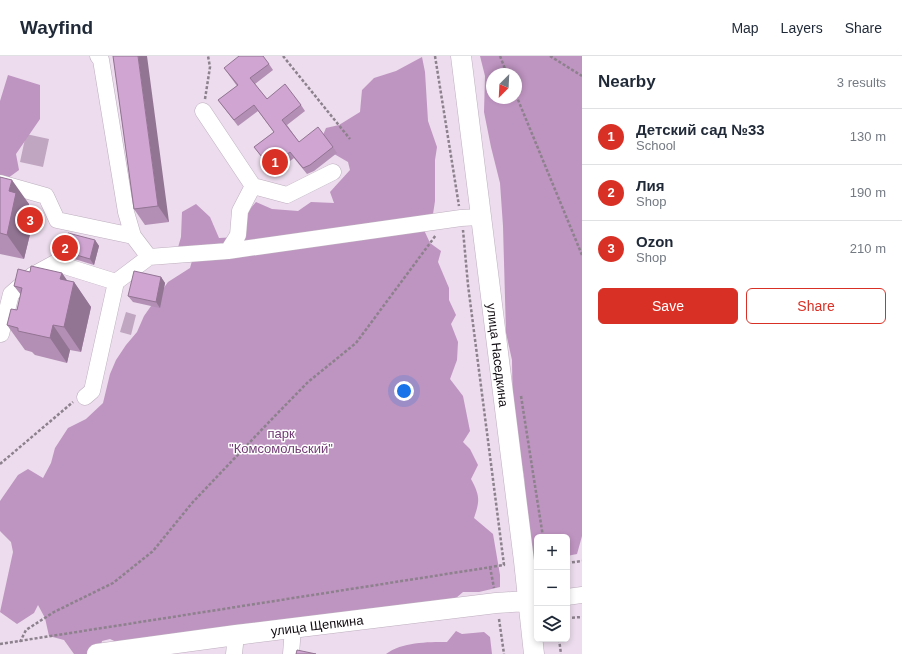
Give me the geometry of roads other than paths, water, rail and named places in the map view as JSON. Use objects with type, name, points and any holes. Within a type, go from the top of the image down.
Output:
[{"type":"main road","name":"улица Наседкина","points":[[461,56],[465,224],[532,600],[534,654]]},
{"type":"main road","name":"улица Щепкина","points":[[99,654],[235,645],[294,628],[496,603],[532,600]]},
{"type":"street","points":[[98,56],[101,60],[126,212],[133,236],[149,257]]},
{"type":"street","points":[[203,111],[253,186],[287,195],[333,172]]},
{"type":"street","points":[[0,183],[46,196],[57,220],[133,236]]},
{"type":"street","points":[[228,251],[238,235],[240,211],[253,186]]},
{"type":"street","points":[[78,400],[92,391],[116,282],[149,257],[228,251],[465,224]]},
{"type":"street","points":[[1,334],[11,294],[33,275],[55,263],[116,282]]},
{"type":"street","points":[[570,596],[582,595]]},
{"type":"street","points":[[291,654],[294,628]]},
{"type":"place","name":"Детский сад №33","points":[[275,162]]},
{"type":"place","name":"Ozon","points":[[30,220]]},
{"type":"place","name":"Лия","points":[[65,248]]},
{"type":"park label","name":"парк \"Комсомольский\"","points":[[281,440]]}]
